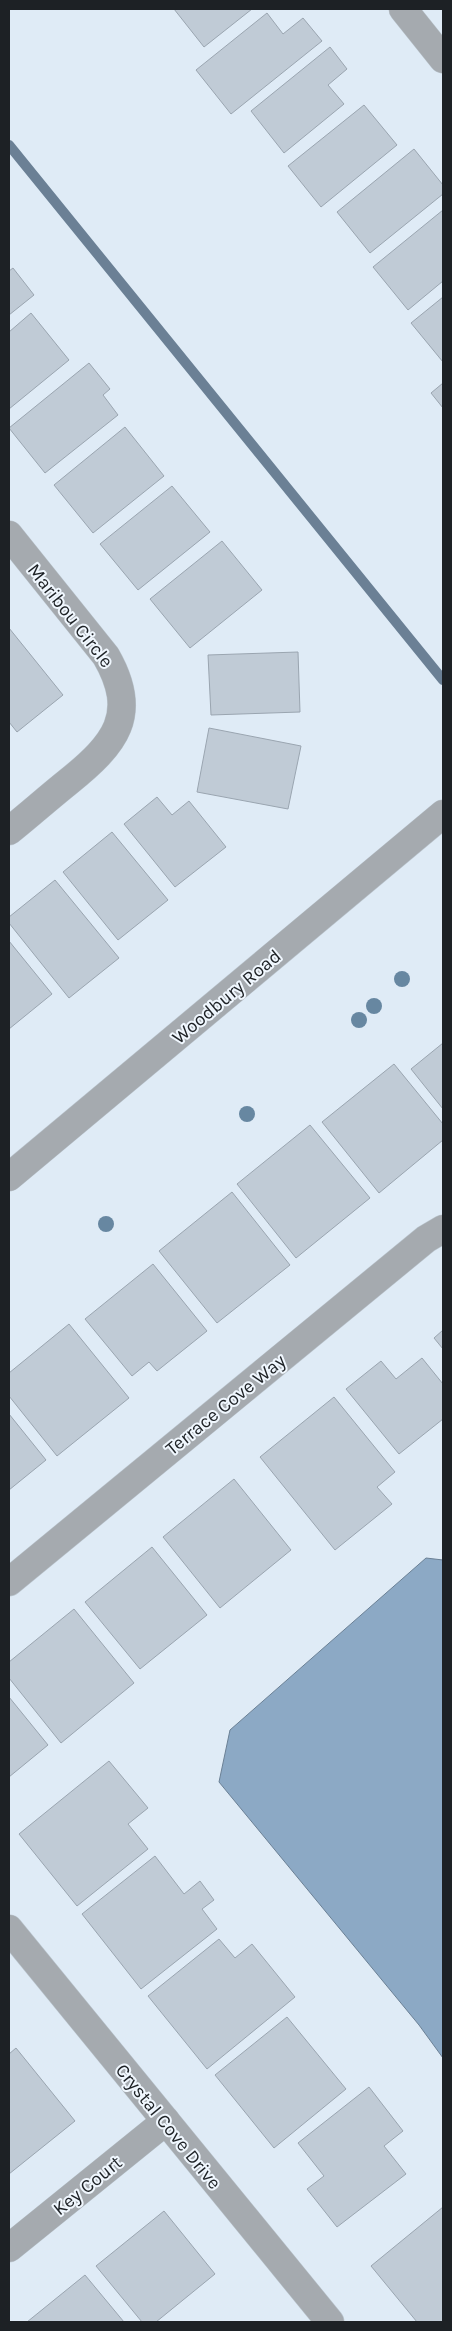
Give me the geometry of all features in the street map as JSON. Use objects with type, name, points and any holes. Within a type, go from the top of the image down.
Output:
[{"type":"street","points":[[403,9],[443,59]]},
{"type":"street","name":"Maribou Circle","points":[[9,535],[106,656],[115,671],[121,689],[122,708],[119,725],[110,743],[97,758],[9,831]]},
{"type":"street","name":"Woodbury Road","points":[[9,1177],[443,814]]},
{"type":"street","name":"Terrace Cove Way","points":[[9,1582],[426,1239],[443,1229]]},
{"type":"street","name":"Crystal Cove Drive","points":[[9,1929],[330,2322]]},
{"type":"street","name":"Key Court","points":[[9,2248],[166,2121]]},
{"type":"water","points":[[426,1558],[443,1560],[443,2058],[419,2025],[219,1782],[230,1730]]},
{"type":"building","points":[[174,9],[252,9],[204,47]]},
{"type":"building","points":[[267,13],[283,34],[303,18],[322,41],[231,114],[196,70]]},
{"type":"building","points":[[330,47],[347,69],[328,85],[344,104],[284,153],[251,111]]},
{"type":"building","points":[[364,105],[397,145],[321,207],[288,166]]},
{"type":"building","points":[[414,149],[443,185],[443,194],[370,253],[337,212]]},
{"type":"building","points":[[443,210],[443,281],[408,310],[373,267]]},
{"type":"building","points":[[13,268],[34,295],[9,315],[9,271]]},
{"type":"building","points":[[443,297],[443,362],[411,323]]},
{"type":"building","points":[[31,313],[69,360],[9,409],[9,332]]},
{"type":"building","points":[[89,363],[110,389],[103,395],[118,415],[45,473],[9,428]]},
{"type":"building","points":[[443,383],[443,408],[431,393]]},
{"type":"building","points":[[125,427],[164,476],[93,533],[54,485]]},
{"type":"building","points":[[172,486],[210,532],[138,590],[100,544]]},
{"type":"building","points":[[222,541],[262,590],[190,648],[150,599]]},
{"type":"building","points":[[9,628],[63,695],[17,732],[9,722]]},
{"type":"building","points":[[298,652],[300,712],[211,715],[208,655]]},
{"type":"building","points":[[209,728],[301,746],[288,809],[197,792]]},
{"type":"building","points":[[157,797],[172,815],[189,801],[226,847],[175,887],[124,824]]},
{"type":"building","points":[[112,832],[168,900],[118,940],[63,872]]},
{"type":"building","points":[[55,880],[119,958],[69,998],[9,923],[9,917]]},
{"type":"building","points":[[9,941],[52,994],[9,1029]]},
{"type":"building","points":[[443,1043],[443,1109],[411,1069]]},
{"type":"building","points":[[394,1064],[443,1124],[443,1140],[379,1193],[322,1122]]},
{"type":"building","points":[[310,1125],[370,1198],[296,1258],[237,1184]]},
{"type":"building","points":[[232,1192],[290,1265],[217,1323],[159,1251]]},
{"type":"building","points":[[153,1264],[207,1331],[157,1371],[149,1362],[132,1376],[85,1319]]},
{"type":"building","points":[[69,1324],[129,1398],[57,1456],[9,1396],[9,1373]]},
{"type":"building","points":[[443,1330],[443,1349],[434,1338]]},
{"type":"building","points":[[422,1358],[443,1384],[443,1419],[399,1454],[346,1389],[381,1361],[396,1379]]},
{"type":"building","points":[[334,1397],[395,1472],[377,1487],[392,1504],[335,1550],[260,1457]]},
{"type":"building","points":[[9,1414],[46,1460],[9,1490]]},
{"type":"building","points":[[234,1479],[291,1550],[220,1608],[163,1537]]},
{"type":"building","points":[[152,1547],[207,1615],[140,1669],[85,1602]]},
{"type":"building","points":[[74,1609],[134,1683],[61,1743],[9,1678],[9,1662]]},
{"type":"building","points":[[9,1697],[48,1745],[9,1777]]},
{"type":"building","points":[[109,1761],[148,1808],[128,1824],[148,1849],[77,1906],[19,1834]]},
{"type":"building","points":[[155,1856],[184,1894],[200,1881],[214,1900],[202,1909],[217,1929],[141,1989],[82,1914]]},
{"type":"building","points":[[219,1939],[235,1958],[252,1944],[295,1997],[207,2069],[148,1996]]},
{"type":"building","points":[[287,2017],[346,2089],[274,2148],[215,2075]]},
{"type":"building","points":[[16,2048],[75,2121],[9,2174],[9,2054]]},
{"type":"building","points":[[369,2087],[403,2131],[384,2146],[406,2174],[337,2227],[307,2189],[324,2176],[298,2143]]},
{"type":"building","points":[[443,2207],[443,2322],[417,2322],[371,2266]]},
{"type":"building","points":[[164,2211],[215,2274],[156,2322],[142,2322],[96,2266]]},
{"type":"building","points":[[85,2275],[124,2322],[27,2322]]},
{"type":"waterway","points":[[9,145],[443,680]]}]
